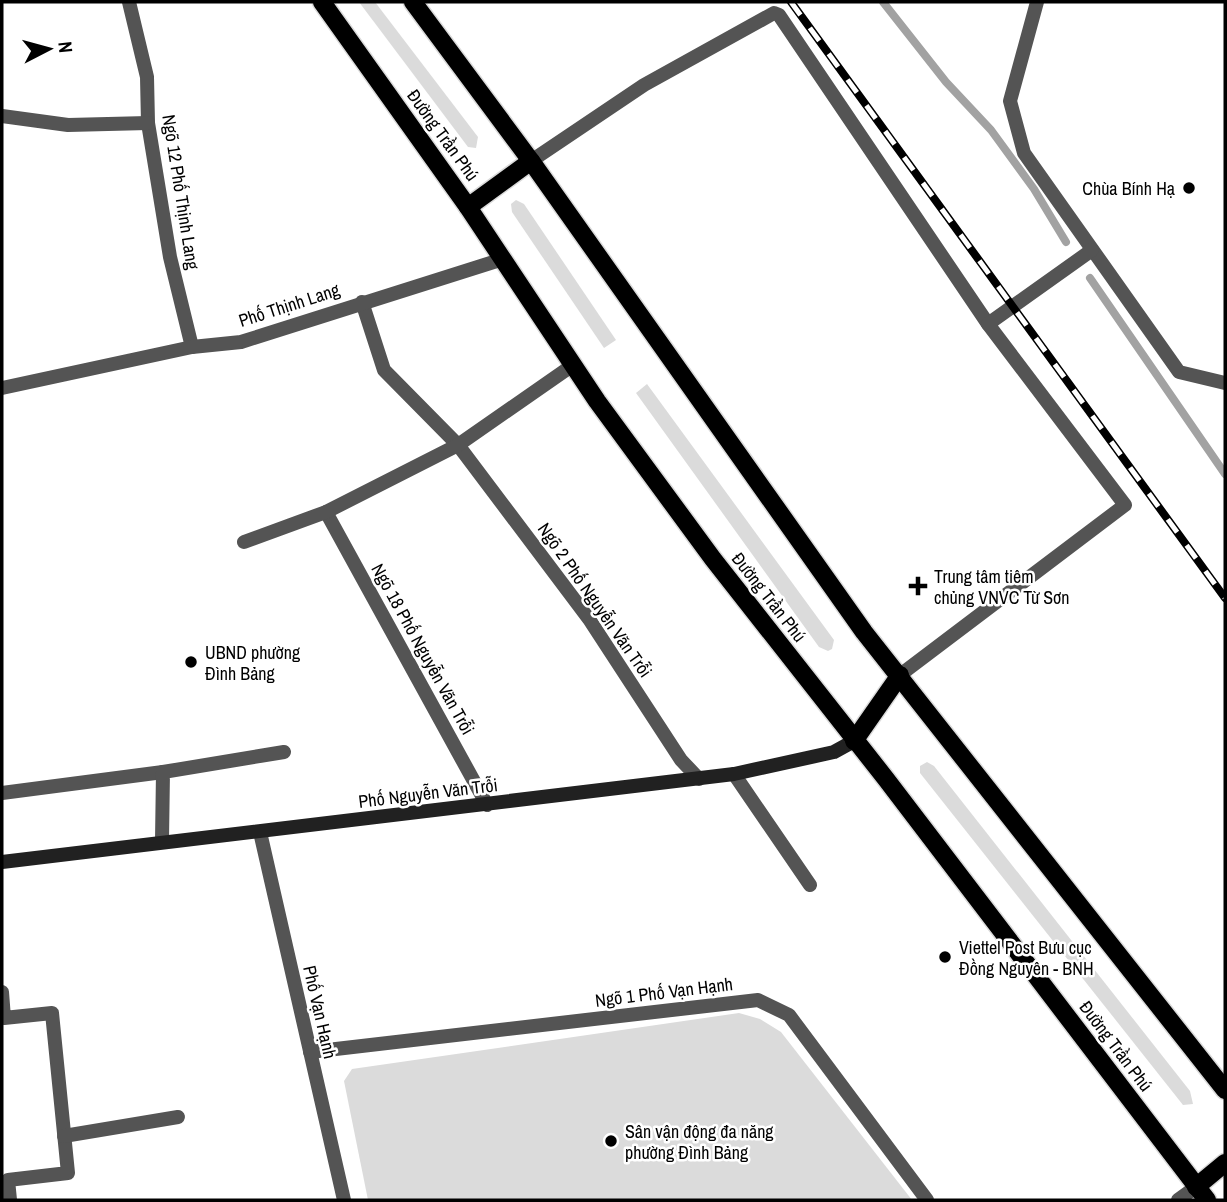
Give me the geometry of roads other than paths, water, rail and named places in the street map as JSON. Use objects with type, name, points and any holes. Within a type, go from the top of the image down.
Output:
[{"type":"main road","name":"Đường Trần Phú","points":[[322,2],[468,207],[573,365],[713,559],[1202,1194]]},
{"type":"main road","points":[[413,2],[531,161],[848,610],[1225,1090]]},
{"type":"main road","points":[[468,207],[531,161]]},
{"type":"main road","points":[[854,741],[900,674]]},
{"type":"main road","name":"Phố Nguyễn Văn Trỗi","points":[[2,862],[162,840],[261,831],[699,779],[834,752],[854,741]]},
{"type":"main road","points":[[1202,1194],[1225,1163]]},
{"type":"street","name":"Ngõ 12 Phố Thịnh Lang","points":[[130,2],[147,77],[148,123],[170,257],[192,347]]},
{"type":"street","points":[[1037,2],[1010,101],[1024,153],[1179,372],[1225,383]]},
{"type":"street","points":[[531,161],[644,85],[774,13],[779,15],[988,324],[1125,505],[900,674]]},
{"type":"street","points":[[2,116],[68,125],[148,123]]},
{"type":"street","points":[[988,324],[1092,250]]},
{"type":"street","name":"Phố Thịnh Lang","points":[[2,388],[192,347],[241,342],[503,258]]},
{"type":"street","name":"Ngõ 2 Phố Nguyễn Văn Trỗi","points":[[362,302],[384,370],[458,445],[589,620],[681,760],[699,779]]},
{"type":"street","points":[[244,541],[326,512],[458,445],[573,365]]},
{"type":"street","name":"Ngõ 18 Phố Nguyễn Văn Trỗi","points":[[326,512],[488,805]]},
{"type":"street","points":[[2,793],[163,772],[284,752]]},
{"type":"street","points":[[162,840],[163,772]]},
{"type":"street","points":[[734,774],[810,886]]},
{"type":"street","name":"Phố Vạn Hạnh","points":[[261,831],[344,1200]]},
{"type":"street","points":[[2,992],[4,1018],[52,1013],[68,1173],[8,1180],[10,1200]]},
{"type":"street","name":"Ngõ 1 Phố Vạn Hạnh","points":[[310,1052],[758,1000],[789,1015],[927,1200]]},
{"type":"street","points":[[64,1136],[178,1118]]},
{"type":"street","points":[[1178,1200],[1202,1194]]},
{"type":"waterway","points":[[883,2],[946,82],[991,130],[1034,189],[1066,242]]},
{"type":"waterway","points":[[1090,278],[1225,474]]},
{"type":"railway","points":[[791,2],[1225,598]]},
{"type":"place","name":"Chùa Bính Hạ","points":[[1189,188]]},
{"type":"place","name":"Trung tâm tiêm chủng VNVC Từ Sơn","points":[[918,586]]},
{"type":"place","name":"UBND phường Đình Bảng","points":[[191,662]]},
{"type":"place","name":"Viettel Post Bưu cục Đồng Nguyên - BNH","points":[[945,957]]},
{"type":"place","name":"Sân vận động đa năng phường Đình Bảng","points":[[611,1141]]}]
